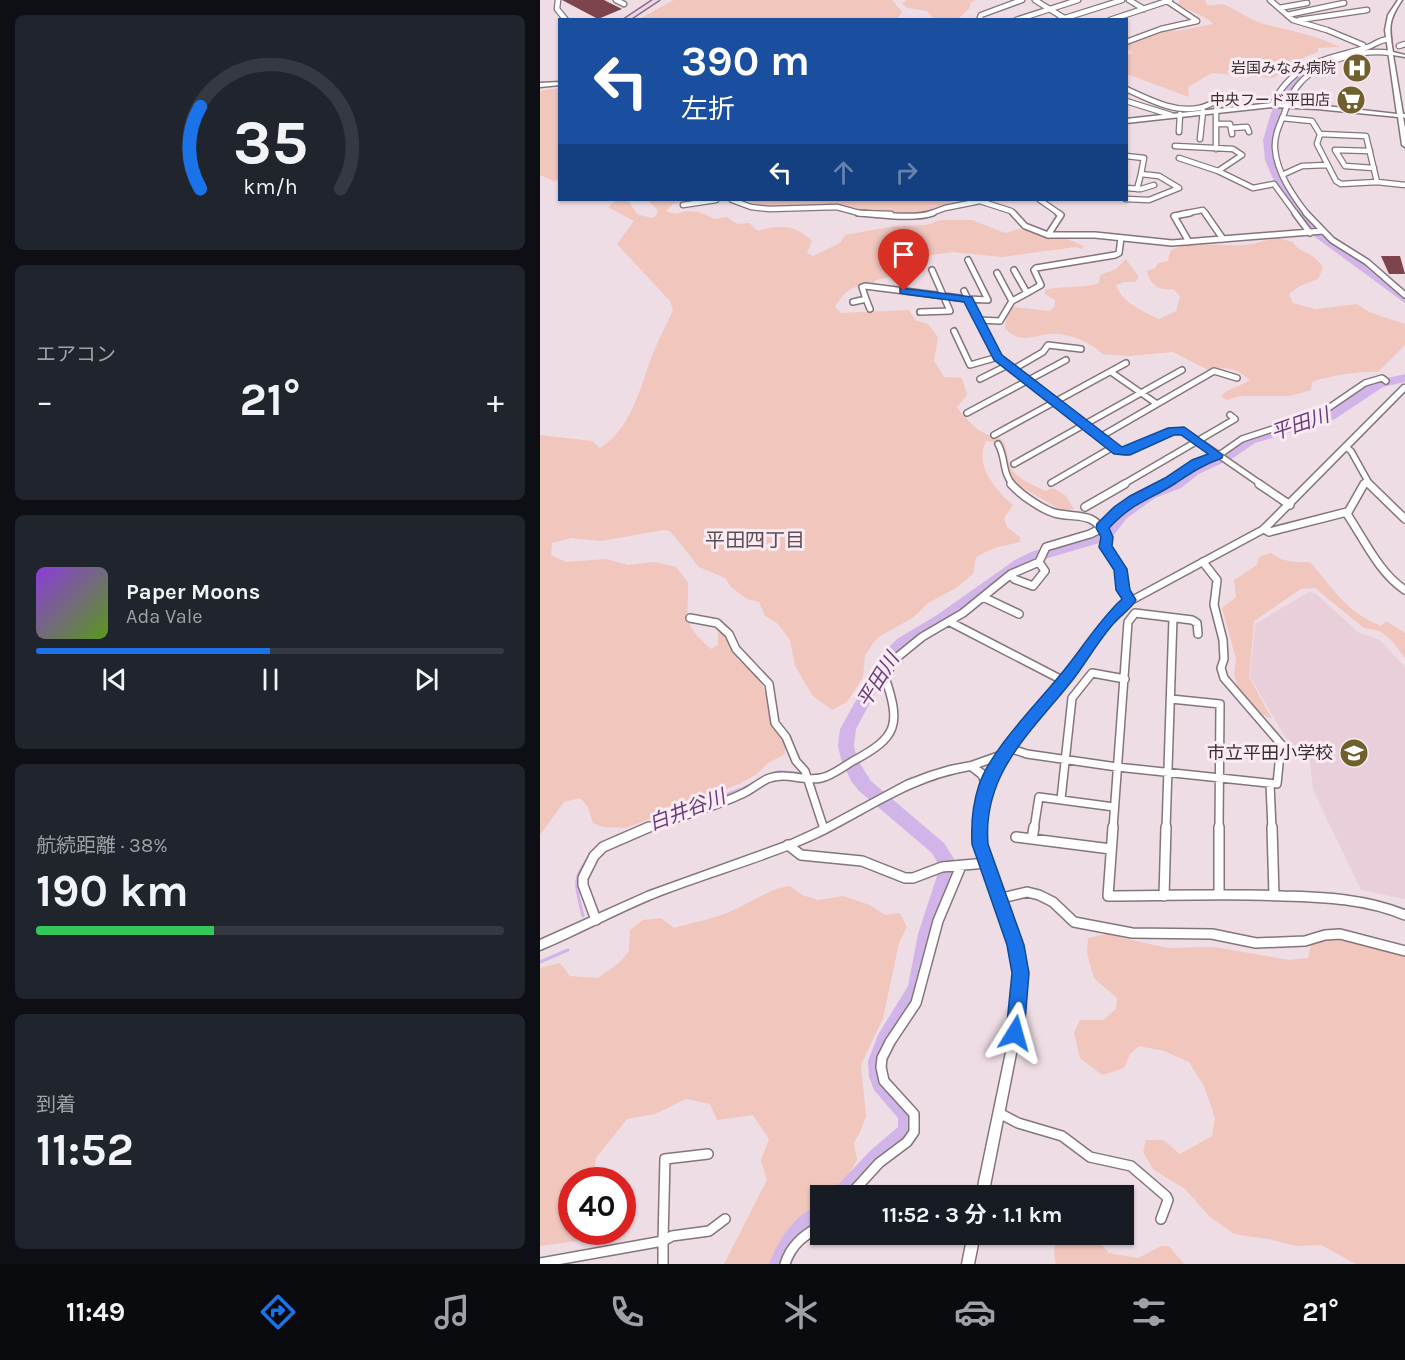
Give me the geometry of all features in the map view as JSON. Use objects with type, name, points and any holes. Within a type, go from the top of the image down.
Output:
[{"type":"main road","points":[[628,18],[656,0]]},
{"type":"street","points":[[561,0],[558,9],[565,18]]},
{"type":"street","points":[[616,0],[624,4]]},
{"type":"street","points":[[980,18],[981,15],[1022,0]]},
{"type":"street","points":[[1035,0],[1062,18]]},
{"type":"street","points":[[1022,18],[1078,0]]},
{"type":"street","points":[[1066,18],[1122,0]]},
{"type":"street","points":[[1129,0],[1144,9]]},
{"type":"street","points":[[1270,0],[1297,21],[1333,32],[1358,45],[1373,45]]},
{"type":"street","points":[[1400,0],[1394,6],[1387,23],[1405,145]]},
{"type":"street","points":[[1116,18],[1168,1],[1197,21],[1128,41]]},
{"type":"street","points":[[1279,8],[1307,3]]},
{"type":"street","points":[[1287,15],[1344,3]]},
{"type":"street","points":[[1297,21],[1368,10]]},
{"type":"street","points":[[1273,105],[1286,82],[1298,72],[1341,53],[1373,45],[1378,40],[1389,40]]},
{"type":"street","points":[[1399,46],[1405,44]]},
{"type":"street","points":[[1405,56],[1390,51],[1377,52],[1316,70],[1296,86],[1286,105],[1275,140],[1275,157],[1282,175],[1291,192],[1321,232],[1367,262],[1405,295]]},
{"type":"street","points":[[540,85],[558,83]]},
{"type":"street","points":[[1128,89],[1174,109],[1200,108],[1222,97],[1235,100],[1241,107]]},
{"type":"street","points":[[1128,103],[1171,115]]},
{"type":"street","points":[[1128,121],[1273,105],[1402,116]]},
{"type":"street","points":[[1216,110],[1216,148]]},
{"type":"street","points":[[1200,139],[1203,111]]},
{"type":"street","points":[[1179,132],[1180,114]]},
{"type":"street","points":[[1282,118],[1312,121],[1320,134],[1317,144],[1336,181],[1341,184],[1377,182],[1405,184]]},
{"type":"street","points":[[1216,124],[1230,124],[1232,134]]},
{"type":"street","points":[[1231,128],[1247,127],[1249,132]]},
{"type":"street","points":[[1320,134],[1362,134],[1366,136],[1377,182]]},
{"type":"street","points":[[1175,146],[1233,149],[1242,155],[1218,171]]},
{"type":"street","points":[[1370,151],[1335,150],[1345,166],[1374,168]]},
{"type":"street","points":[[1128,156],[1144,158],[1137,189]]},
{"type":"street","points":[[1179,158],[1218,171],[1253,188],[1274,184],[1311,233]]},
{"type":"street","points":[[1282,175],[1302,166],[1327,165]]},
{"type":"street","points":[[1128,199],[1149,200],[1179,188],[1159,176],[1141,174]]},
{"type":"street","points":[[1128,188],[1137,189],[1154,185]]},
{"type":"street","points":[[1281,193],[1291,192]]},
{"type":"street","points":[[683,205],[709,201]]},
{"type":"street","points":[[735,201],[751,207],[769,209],[837,207],[859,213],[890,214],[903,217],[927,215],[945,208],[980,201],[1011,211],[1025,226],[1048,235],[1095,234],[1121,238],[1190,242],[1321,232]]},
{"type":"street","points":[[1041,201],[1061,215],[1048,235]]},
{"type":"street","points":[[1288,203],[1299,202]]},
{"type":"street","points":[[1190,242],[1174,216],[1203,210],[1223,239]]},
{"type":"street","points":[[978,320],[1000,321],[1012,301],[1041,285],[1034,270],[1036,268],[1115,255],[1119,253],[1121,238]]},
{"type":"street","points":[[870,309],[862,287],[865,286],[988,300],[968,260]]},
{"type":"street","points":[[920,312],[950,311],[932,270]]},
{"type":"street","points":[[1014,270],[1027,293]]},
{"type":"street","points":[[997,273],[1012,301]]},
{"type":"street","points":[[964,291],[998,357],[1009,368],[1118,451],[1126,452],[1172,431],[1184,431],[1290,505]]},
{"type":"street","points":[[853,302],[866,299]]},
{"type":"street","points":[[954,331],[970,365],[998,357]]},
{"type":"street","points":[[980,380],[1043,352],[1048,345],[1081,349]]},
{"type":"street","points":[[968,413],[1066,360]]},
{"type":"street","points":[[994,435],[1126,363]]},
{"type":"street","points":[[1014,464],[1182,370]]},
{"type":"street","points":[[1100,437],[1214,371],[1237,378]]},
{"type":"street","points":[[1111,372],[1157,404]]},
{"type":"street","points":[[1130,600],[1123,590],[1121,569],[1105,547],[1104,531],[1118,510],[1134,499],[1170,481],[1196,463],[1220,458],[1242,439],[1327,410],[1365,383],[1382,378],[1386,381]]},
{"type":"street","points":[[984,1185],[1015,1033],[1020,973],[1016,945],[986,863],[979,828],[987,785],[1007,751],[1064,681],[1110,618],[1130,600],[1264,529],[1346,447],[1402,396],[1405,387]]},
{"type":"street","points":[[1085,507],[1235,419],[1230,416]]},
{"type":"street","points":[[998,444],[1003,452],[1006,477],[1015,488],[1058,514],[1082,513],[1104,531]]},
{"type":"street","points":[[1051,483],[1113,447]]},
{"type":"street","points":[[1346,447],[1351,451],[1366,481],[1405,519]]},
{"type":"street","points":[[1264,529],[1269,532],[1347,512],[1366,481]]},
{"type":"street","points":[[1347,512],[1379,563],[1396,584],[1405,590]]},
{"type":"street","points":[[596,920],[583,885],[583,878],[594,856],[603,847],[639,831],[743,793],[769,778],[789,775],[808,779],[823,778],[879,747],[891,732],[895,709],[886,683],[887,670],[895,659],[922,637],[950,622],[1011,574],[1039,561],[1046,547],[1104,531]]},
{"type":"street","points":[[1011,574],[1014,579],[1033,586],[1046,571],[1039,561]]},
{"type":"street","points":[[1203,562],[1217,580],[1214,605],[1222,640],[1224,659],[1221,668],[1224,678],[1281,744],[1292,752],[1304,753]]},
{"type":"street","points":[[983,597],[1019,614]]},
{"type":"street","points":[[1198,634],[1197,623],[1192,620],[1135,613],[1128,622],[1108,896],[1220,895],[1363,900],[1382,904],[1405,915]]},
{"type":"street","points":[[690,618],[717,623],[729,634],[736,649],[769,684],[775,723],[786,737],[796,761],[803,768],[824,829]]},
{"type":"street","points":[[1164,896],[1173,618]]},
{"type":"street","points":[[950,622],[1064,681]]},
{"type":"street","points":[[1061,799],[1072,698],[1092,673],[1125,679]]},
{"type":"street","points":[[1171,699],[1220,704],[1220,895]]},
{"type":"street","points":[[540,945],[664,890],[788,845],[924,778],[944,771],[971,766],[1007,751],[1117,767],[1277,784],[1281,744]]},
{"type":"street","points":[[971,766],[982,774],[987,785]]},
{"type":"street","points":[[1270,784],[1274,896]]},
{"type":"street","points":[[1032,839],[1039,797],[1114,807]]},
{"type":"street","points":[[1016,837],[1111,849]]},
{"type":"street","points":[[788,845],[801,855],[862,861],[905,878],[912,878],[942,867],[986,863]]},
{"type":"street","points":[[859,1185],[879,1163],[907,1142],[914,1132],[914,1114],[887,1085],[882,1075],[881,1065],[886,1049],[918,999],[925,981],[929,951],[957,866]]},
{"type":"street","points":[[998,899],[1027,892],[1039,895],[1053,902],[1074,922],[1132,933],[1212,934],[1256,944],[1305,941],[1324,935],[1340,934],[1405,951]]},
{"type":"street","points":[[999,1113],[1018,1123],[1062,1136],[1090,1157],[1131,1166],[1166,1196],[1168,1200],[1161,1219]]},
{"type":"street","points":[[663,1264],[665,1159],[708,1154]]},
{"type":"street","points":[[540,1263],[592,1259],[672,1236],[710,1231],[725,1219]]},
{"type":"street","points":[[785,1264],[791,1246],[810,1231]]},
{"type":"street","points":[[968,1264],[972,1245]]},
{"type":"shaded area","points":[[674,0],[892,0],[902,12],[898,18],[641,18]]},
{"type":"shaded area","points":[[906,0],[976,0],[971,2],[969,9],[959,18],[933,18],[927,11],[908,8],[902,4]]},
{"type":"shaded area","points":[[1180,0],[1205,0],[1207,5],[1223,4],[1262,24],[1313,37],[1340,47],[1318,48],[1318,52],[1305,57],[1273,78],[1212,73],[1188,87],[1189,97],[1128,74],[1128,55],[1133,53],[1128,49],[1128,44],[1169,30],[1177,31],[1213,24],[1177,4]]},
{"type":"shaded area","points":[[558,88],[558,179],[554,181],[540,175],[540,91]]},
{"type":"shaded area","points":[[616,201],[629,201],[637,214],[651,218],[656,216],[658,210],[648,201],[694,201],[673,204],[666,211],[675,214],[687,211],[699,212],[715,219],[727,217],[737,224],[749,223],[758,231],[773,227],[794,229],[812,241],[807,253],[813,256],[840,243],[845,235],[895,226],[926,225],[941,220],[972,220],[1005,233],[1019,229],[1067,239],[1084,246],[1082,249],[1076,247],[1002,257],[952,252],[925,256],[898,268],[895,276],[876,280],[872,285],[854,287],[842,296],[835,307],[841,313],[909,310],[915,320],[928,324],[938,337],[934,361],[944,377],[962,378],[967,395],[957,407],[960,411],[980,431],[1002,440],[1011,467],[1016,474],[1045,491],[1053,488],[1066,496],[1074,509],[1061,510],[1018,485],[1011,476],[1004,447],[999,443],[986,441],[983,450],[985,468],[993,484],[1013,505],[1004,518],[1007,527],[1020,537],[1020,542],[994,548],[976,557],[973,574],[956,588],[928,603],[914,617],[877,638],[865,655],[863,677],[847,702],[832,710],[813,696],[795,666],[790,640],[777,623],[765,616],[759,602],[747,599],[731,587],[725,578],[699,567],[670,531],[664,530],[601,541],[571,538],[552,543],[551,555],[566,562],[606,559],[628,565],[654,562],[676,567],[688,582],[690,626],[711,649],[718,645],[718,632],[727,631],[738,660],[756,675],[765,691],[769,715],[785,745],[785,754],[739,784],[626,828],[603,827],[593,823],[588,807],[580,798],[564,802],[540,835],[540,435],[592,441],[600,448],[611,440],[620,430],[633,407],[652,356],[673,310],[670,301],[617,244],[634,221],[608,207]]},
{"type":"shaded area","points":[[745,201],[955,201],[921,213],[863,211],[844,205],[766,206]]},
{"type":"shaded area","points":[[1277,238],[1293,242],[1299,249],[1315,258],[1323,268],[1318,279],[1300,286],[1289,294],[1293,303],[1315,309],[1357,304],[1369,312],[1405,324],[1405,345],[1378,372],[1353,373],[1319,380],[1312,382],[1311,390],[1290,396],[1240,396],[1227,400],[1221,396],[1250,380],[1231,369],[1221,368],[1210,371],[1173,352],[1129,356],[1102,354],[1088,343],[1071,336],[1052,334],[1024,338],[1011,334],[1005,328],[1008,310],[1013,307],[1050,311],[1055,306],[1055,300],[1045,294],[1045,290],[1099,283],[1100,275],[1116,269],[1126,259],[1139,277],[1135,282],[1116,285],[1119,291],[1134,306],[1159,319],[1176,311],[1180,296],[1173,289],[1156,286],[1150,280],[1147,271],[1155,268],[1158,263],[1168,261],[1170,251],[1186,245],[1244,245]]},
{"type":"shaded area","points":[[1271,553],[1289,561],[1310,562],[1349,607],[1381,626],[1386,621],[1405,633],[1405,658],[1392,641],[1380,631],[1364,628],[1315,588],[1301,589],[1254,621],[1249,677],[1272,719],[1262,714],[1238,687],[1234,675],[1236,659],[1222,608],[1236,597],[1234,580],[1257,565],[1259,557]]},
{"type":"shaded area","name":"市立平田小学校","points":[[1309,592],[1315,593],[1358,632],[1380,640],[1405,667],[1405,899],[1361,890],[1313,790],[1310,761],[1284,735],[1250,677],[1255,624]]},
{"type":"shaded area","points":[[790,886],[802,895],[818,900],[843,896],[870,905],[885,915],[900,913],[907,927],[899,943],[883,1018],[861,1065],[866,1116],[854,1143],[857,1160],[843,1185],[810,1185],[810,1217],[780,1243],[775,1264],[724,1264],[767,1180],[761,1160],[769,1139],[753,1115],[717,1120],[710,1104],[686,1099],[655,1114],[627,1119],[596,1158],[595,1167],[558,1167],[558,1244],[540,1246],[540,968],[560,963],[570,976],[598,978],[619,963],[629,951],[630,930],[643,920],[661,918],[674,928],[737,909],[782,887]]},
{"type":"shaded area","points":[[1106,934],[1167,948],[1214,947],[1289,960],[1308,958],[1311,945],[1327,936],[1350,938],[1359,944],[1405,955],[1405,1264],[1356,1264],[1321,1245],[1296,1246],[1234,1234],[1209,1216],[1185,1189],[1154,1170],[1143,1152],[1146,1140],[1163,1140],[1180,1154],[1212,1136],[1215,1118],[1204,1086],[1189,1062],[1164,1051],[1139,1046],[1130,1054],[1124,1068],[1102,1075],[1080,1058],[1074,1033],[1080,1020],[1103,1020],[1116,1009],[1117,998],[1094,978],[1087,953],[1088,938]]},
{"type":"shaded area","points":[[1055,1245],[1101,1245],[1109,1253],[1138,1258],[1161,1246],[1169,1246],[1184,1264],[1056,1264]]},
{"type":"building","points":[[562,0],[604,0],[622,9],[596,18]]},
{"type":"building","points":[[1381,256],[1400,256],[1405,274],[1389,274]]},
{"type":"waterway","name":"平田川","points":[[1340,58],[1306,71],[1286,91],[1276,113],[1268,140],[1270,160],[1282,188],[1319,235],[1368,269],[1405,300]]},
{"type":"waterway","name":"平田川","points":[[851,1185],[878,1157],[908,1132],[908,1115],[881,1083],[877,1070],[878,1061],[885,1041],[917,986],[927,934],[947,873],[945,859],[938,848],[865,786],[849,759],[846,746],[848,729],[887,658],[902,643],[942,619],[1020,564],[1036,556],[1098,538],[1108,532],[1122,515],[1150,495],[1176,485],[1194,471],[1228,455],[1250,440],[1330,416],[1379,384],[1405,378]]},
{"type":"waterway","name":"白井谷川","points":[[808,775],[823,774],[839,766]]},
{"type":"waterway","name":"白井谷川","points":[[765,776],[779,771],[803,773]]},
{"type":"waterway","name":"白井谷川","points":[[668,817],[755,783]]},
{"type":"waterway","name":"白井谷川","points":[[583,916],[577,880],[582,867],[595,849]]},
{"type":"waterway","name":"白井谷川","points":[[540,962],[568,950]]},
{"type":"waterway","name":"平田川","points":[[780,1264],[792,1241],[810,1223]]},
{"type":"place","name":"岩国みなみ病院","points":[[1357,68]]},
{"type":"place","name":"中央フード平田店","points":[[1351,100]]},
{"type":"place","name":"市立平田小学校","points":[[1354,753]]},
{"type":"district","name":"平田四丁目","points":[[755,540]]},
{"type":"route","points":[[904,291],[968,299],[998,357],[1006,366],[1118,451],[1126,452],[1172,431],[1184,431],[1217,455],[1190,466],[1170,481],[1134,499],[1118,510],[1102,528],[1107,537],[1105,547],[1121,569],[1123,590],[1130,600],[1110,618],[1068,676],[1008,748],[987,785],[979,828],[980,844],[1016,945],[1020,973],[1015,1033]]}]
